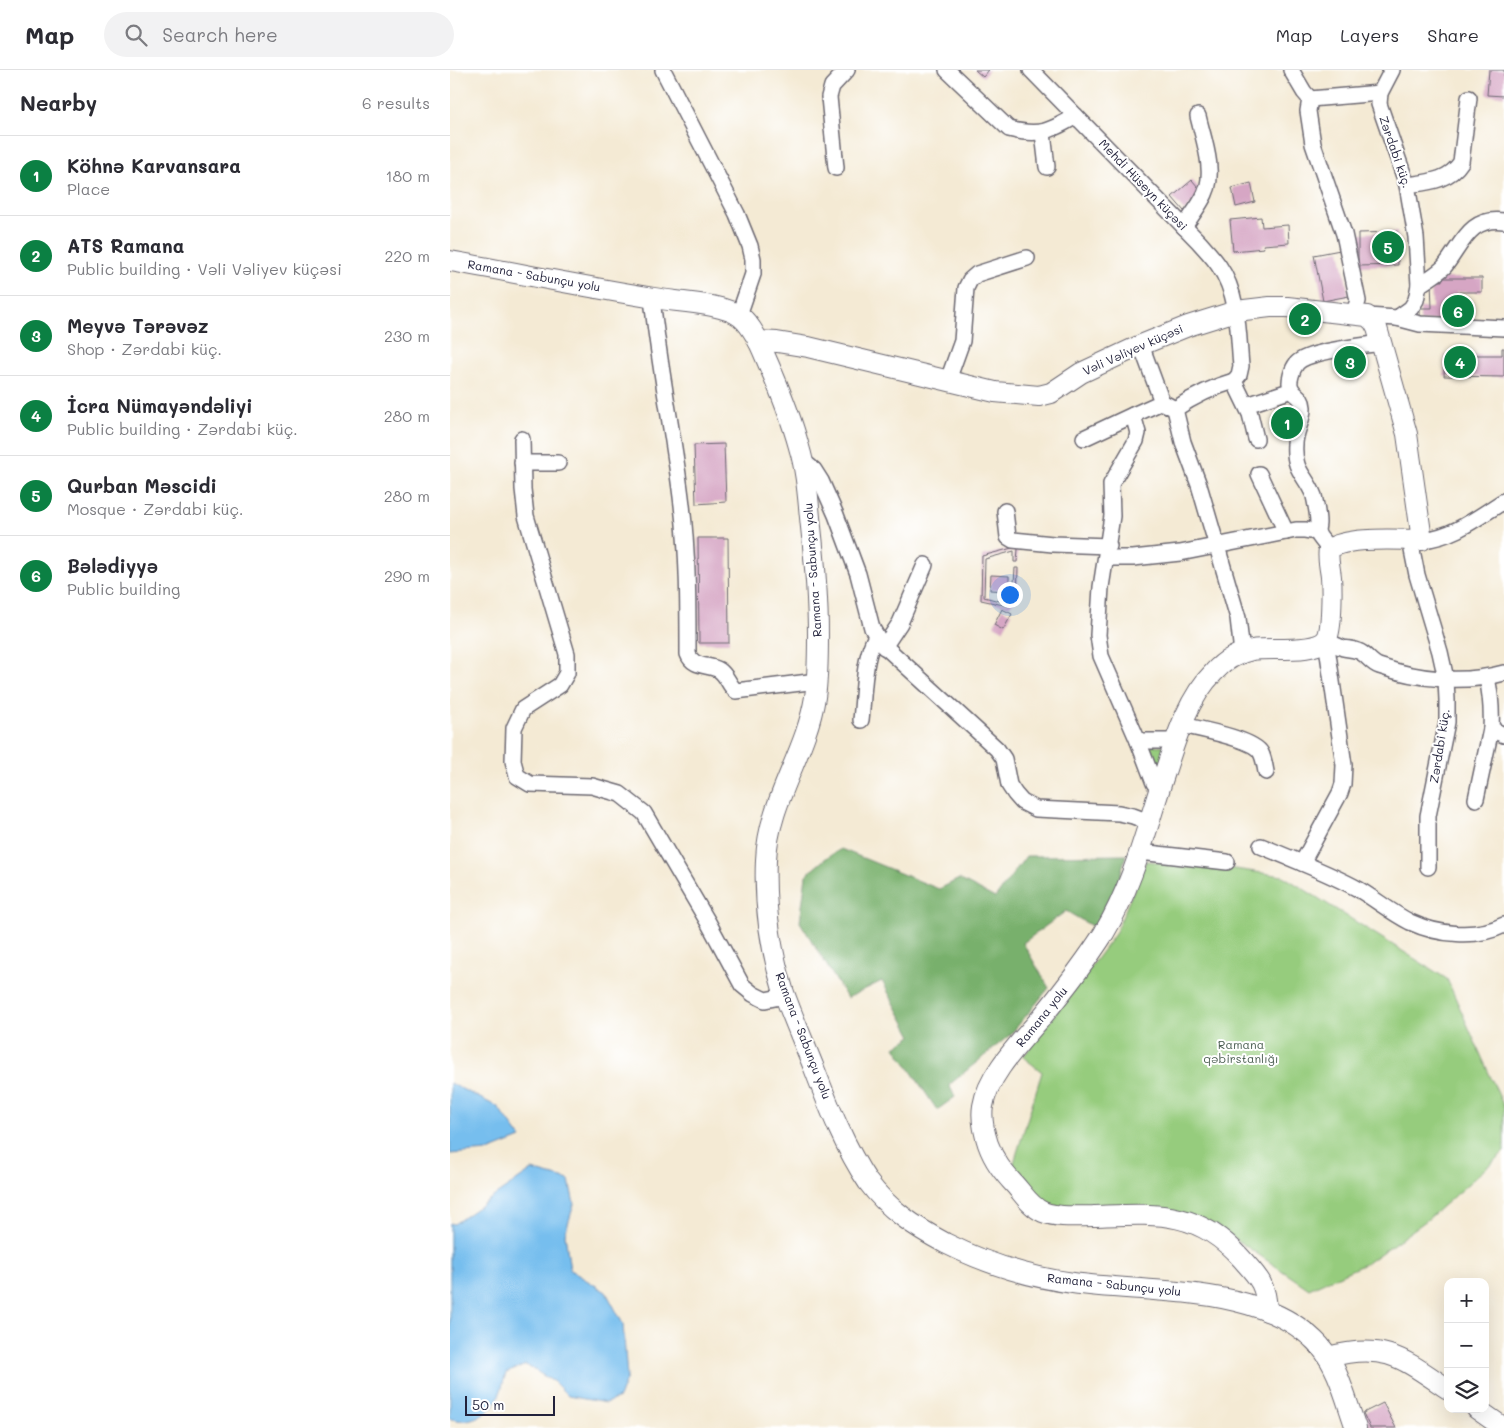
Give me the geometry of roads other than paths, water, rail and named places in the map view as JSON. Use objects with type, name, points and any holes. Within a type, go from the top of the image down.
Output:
[{"type":"street","points":[[663,70],[737,214],[750,246],[753,259],[753,274],[739,315]]},
{"type":"street","points":[[836,168],[829,98],[832,86],[847,70]]},
{"type":"street","points":[[947,70],[1009,129],[1021,132],[1044,132],[1076,116]]},
{"type":"street","name":"Mehdi Hüseyn küçəsi","points":[[1031,70],[1184,227],[1219,266],[1229,284],[1236,311],[1241,366],[1239,375],[1234,381]]},
{"type":"street","points":[[1291,70],[1310,100],[1308,112],[1313,144],[1344,234],[1358,301],[1369,325]]},
{"type":"street","points":[[1310,100],[1380,93],[1392,70]]},
{"type":"street","name":"Zərdabi küç.","points":[[1380,93],[1379,104],[1383,118],[1408,185],[1416,237],[1419,286],[1416,300],[1410,308],[1397,318]]},
{"type":"street","points":[[1408,185],[1432,182],[1456,170],[1461,162],[1469,98]]},
{"type":"street","points":[[1184,227],[1206,193],[1209,178],[1208,158],[1198,116]]},
{"type":"street","points":[[1044,132],[1046,167]]},
{"type":"street","points":[[1419,286],[1444,267],[1467,233],[1490,220],[1504,221]]},
{"type":"street","points":[[948,380],[962,341],[966,288],[970,280],[977,274],[1027,258]]},
{"type":"street","name":"Ramana - Sabunçu yolu","points":[[450,261],[727,310],[739,315],[752,330],[758,341],[795,433],[803,461],[808,489],[818,606],[817,681],[810,719],[805,738],[775,812],[769,832],[766,857],[770,934],[785,996],[826,1097],[852,1155],[875,1190],[891,1208],[918,1228],[951,1246],[983,1260],[1022,1273],[1077,1284],[1201,1294],[1223,1298],[1267,1311],[1289,1322],[1319,1345],[1328,1357],[1336,1374],[1356,1428]]},
{"type":"street","points":[[652,298],[657,346],[682,504],[688,578],[688,654],[693,663],[717,669],[724,674],[732,688],[736,691],[817,681]]},
{"type":"street","name":"Vəli Vəliyev küçəsi","points":[[758,341],[808,347],[995,392],[1029,396],[1046,395],[1080,373],[1141,345],[1188,326],[1236,311],[1270,306],[1287,307],[1369,325]]},
{"type":"street","points":[[1302,864],[1340,793],[1344,775],[1326,640],[1330,615],[1331,580],[1328,562],[1329,549],[1317,532],[1317,512],[1314,497],[1310,487],[1299,472],[1295,461],[1294,444],[1303,409],[1299,395],[1290,386],[1292,370],[1303,358],[1369,325],[1397,318],[1420,324],[1504,328]]},
{"type":"street","name":"Zərdabi küç.","points":[[1369,325],[1407,434],[1417,574],[1446,679],[1446,722],[1428,816],[1428,867]]},
{"type":"street","points":[[1141,345],[1183,442],[1199,485],[1238,618],[1242,653]]},
{"type":"street","points":[[1084,438],[1133,415],[1168,406],[1234,381],[1247,405],[1256,439]]},
{"type":"street","points":[[1247,405],[1292,390]]},
{"type":"street","points":[[1133,415],[1138,433],[1136,441],[1111,484],[1112,516],[1101,587],[1098,644],[1101,656],[1154,783],[1160,787]]},
{"type":"street","points":[[522,439],[526,516],[566,654],[568,673],[560,685],[523,709],[514,728],[513,761],[517,776],[530,784],[592,786],[620,794],[644,813],[708,922],[742,985],[753,994],[765,1000],[785,996]]},
{"type":"street","points":[[803,461],[814,470],[821,481],[836,515],[858,574],[872,628],[880,641],[997,749],[1004,759],[1009,785],[1014,794],[1022,802],[1036,809],[1119,813],[1149,822]]},
{"type":"street","points":[[522,463],[558,463]]},
{"type":"street","points":[[1259,474],[1286,532]]},
{"type":"street","points":[[1329,549],[1339,544],[1353,541],[1439,538],[1456,531],[1504,501]]},
{"type":"street","points":[[1004,511],[1008,537],[1013,540],[1107,552],[1133,558],[1164,555],[1286,532],[1305,530],[1317,532]]},
{"type":"street","points":[[861,720],[870,645],[880,641],[900,624],[924,564]]},
{"type":"street","points":[[1326,640],[1339,647],[1360,651],[1372,663],[1378,666],[1410,674],[1466,680],[1504,674]]},
{"type":"street","name":"Ramana yolu","points":[[1267,1311],[1265,1290],[1261,1281],[1233,1249],[1220,1237],[1202,1226],[1187,1220],[1166,1216],[1146,1214],[1072,1216],[1046,1213],[1034,1207],[996,1164],[984,1133],[982,1106],[993,1078],[1072,979],[1094,948],[1120,902],[1140,852],[1179,733],[1207,679],[1227,660],[1242,653],[1265,649],[1309,648],[1326,640]]},
{"type":"street","points":[[1476,799],[1497,732],[1487,678]]},
{"type":"street","points":[[1138,741],[1179,733],[1233,738],[1254,746],[1261,752],[1266,772]]},
{"type":"street","points":[[1261,846],[1357,888],[1410,921],[1426,928],[1440,931],[1477,933],[1504,925]]},
{"type":"street","points":[[1140,852],[1227,862]]},
{"type":"street","points":[[1328,1357],[1358,1351],[1380,1352],[1394,1356],[1413,1366],[1444,1387]]},
{"type":"street","points":[[1483,1413],[1504,1428]]},
{"type":"water","points":[[450,1083],[498,1107],[521,1138],[488,1151],[450,1154]]},
{"type":"water","points":[[532,1170],[569,1180],[574,1204],[565,1234],[570,1270],[606,1292],[623,1324],[627,1377],[619,1398],[606,1403],[568,1396],[554,1382],[526,1365],[506,1373],[497,1400],[486,1412],[468,1420],[456,1420],[450,1418],[450,1223],[454,1224]]},
{"type":"place","name":"Qurban Məscidi","points":[[1388,247]]},
{"type":"place","name":"Bələdiyyə","points":[[1458,311]]},
{"type":"place","name":"ATS Ramana","points":[[1305,319]]},
{"type":"place","name":"Meyvə Tərəvəz","points":[[1350,362]]},
{"type":"place","name":"İcra Nümayəndəliyi","points":[[1460,362]]},
{"type":"place","name":"Köhnə Karvansara","points":[[1287,423]]},
{"type":"park label","name":"Ramana qəbirstanlığı","points":[[1241,1052]]}]
